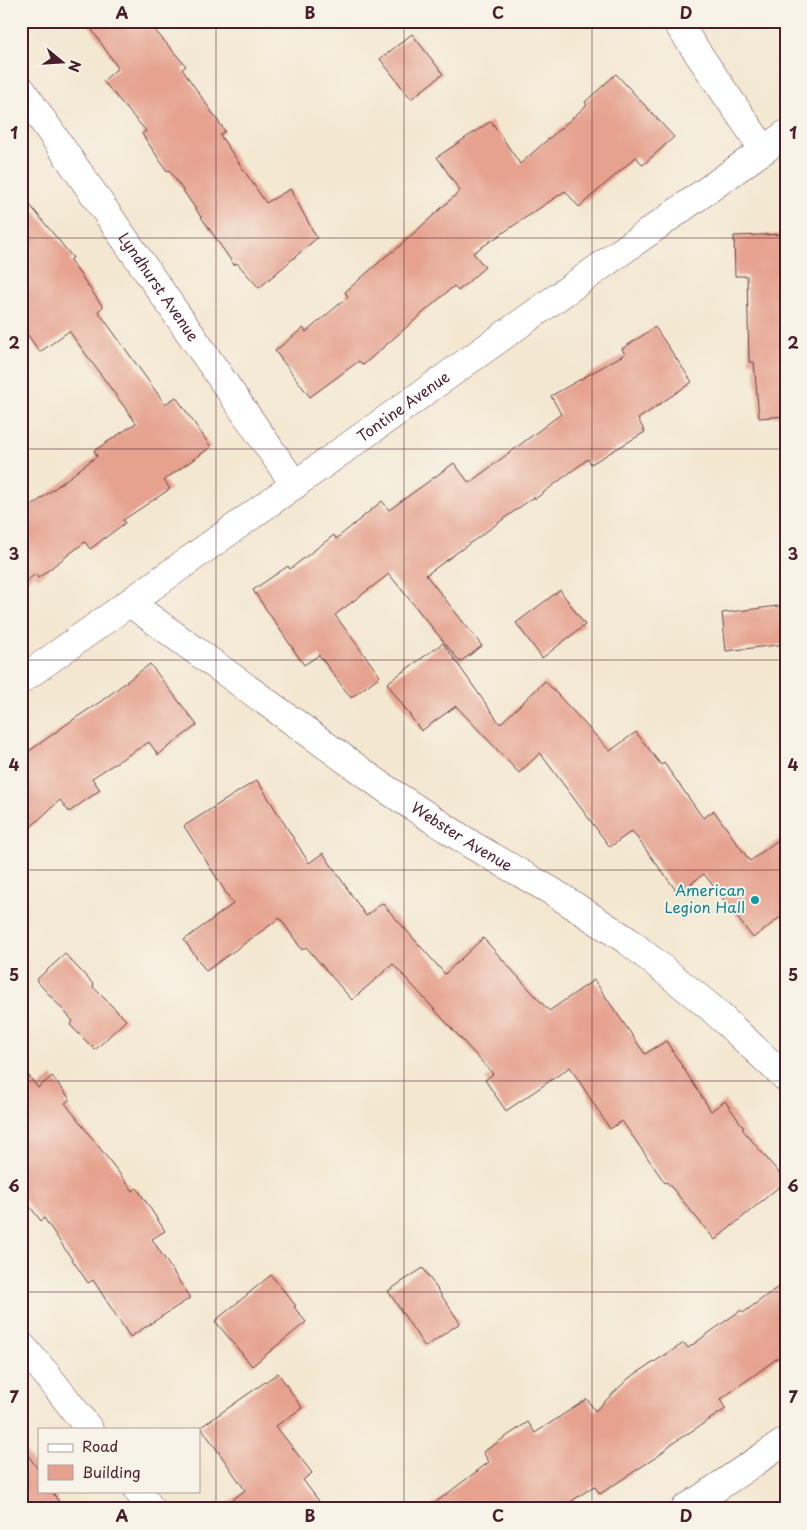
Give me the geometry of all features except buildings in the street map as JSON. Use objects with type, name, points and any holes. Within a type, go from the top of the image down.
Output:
[{"type":"street","points":[[676,21],[764,150]]},
{"type":"street","name":"Lyndhurst Avenue","points":[[21,89],[295,485]]},
{"type":"street","name":"Tontine Avenue","points":[[21,680],[786,134]]},
{"type":"street","name":"Webster Avenue","points":[[130,603],[386,789],[472,845],[553,892],[628,941],[710,1007],[786,1078]]},
{"type":"street","points":[[21,1345],[88,1428]]},
{"type":"street","points":[[685,1509],[786,1441]]},
{"type":"street","points":[[139,1492],[151,1509]]},
{"type":"place","name":"American Legion Hall","points":[[755,900]]}]
